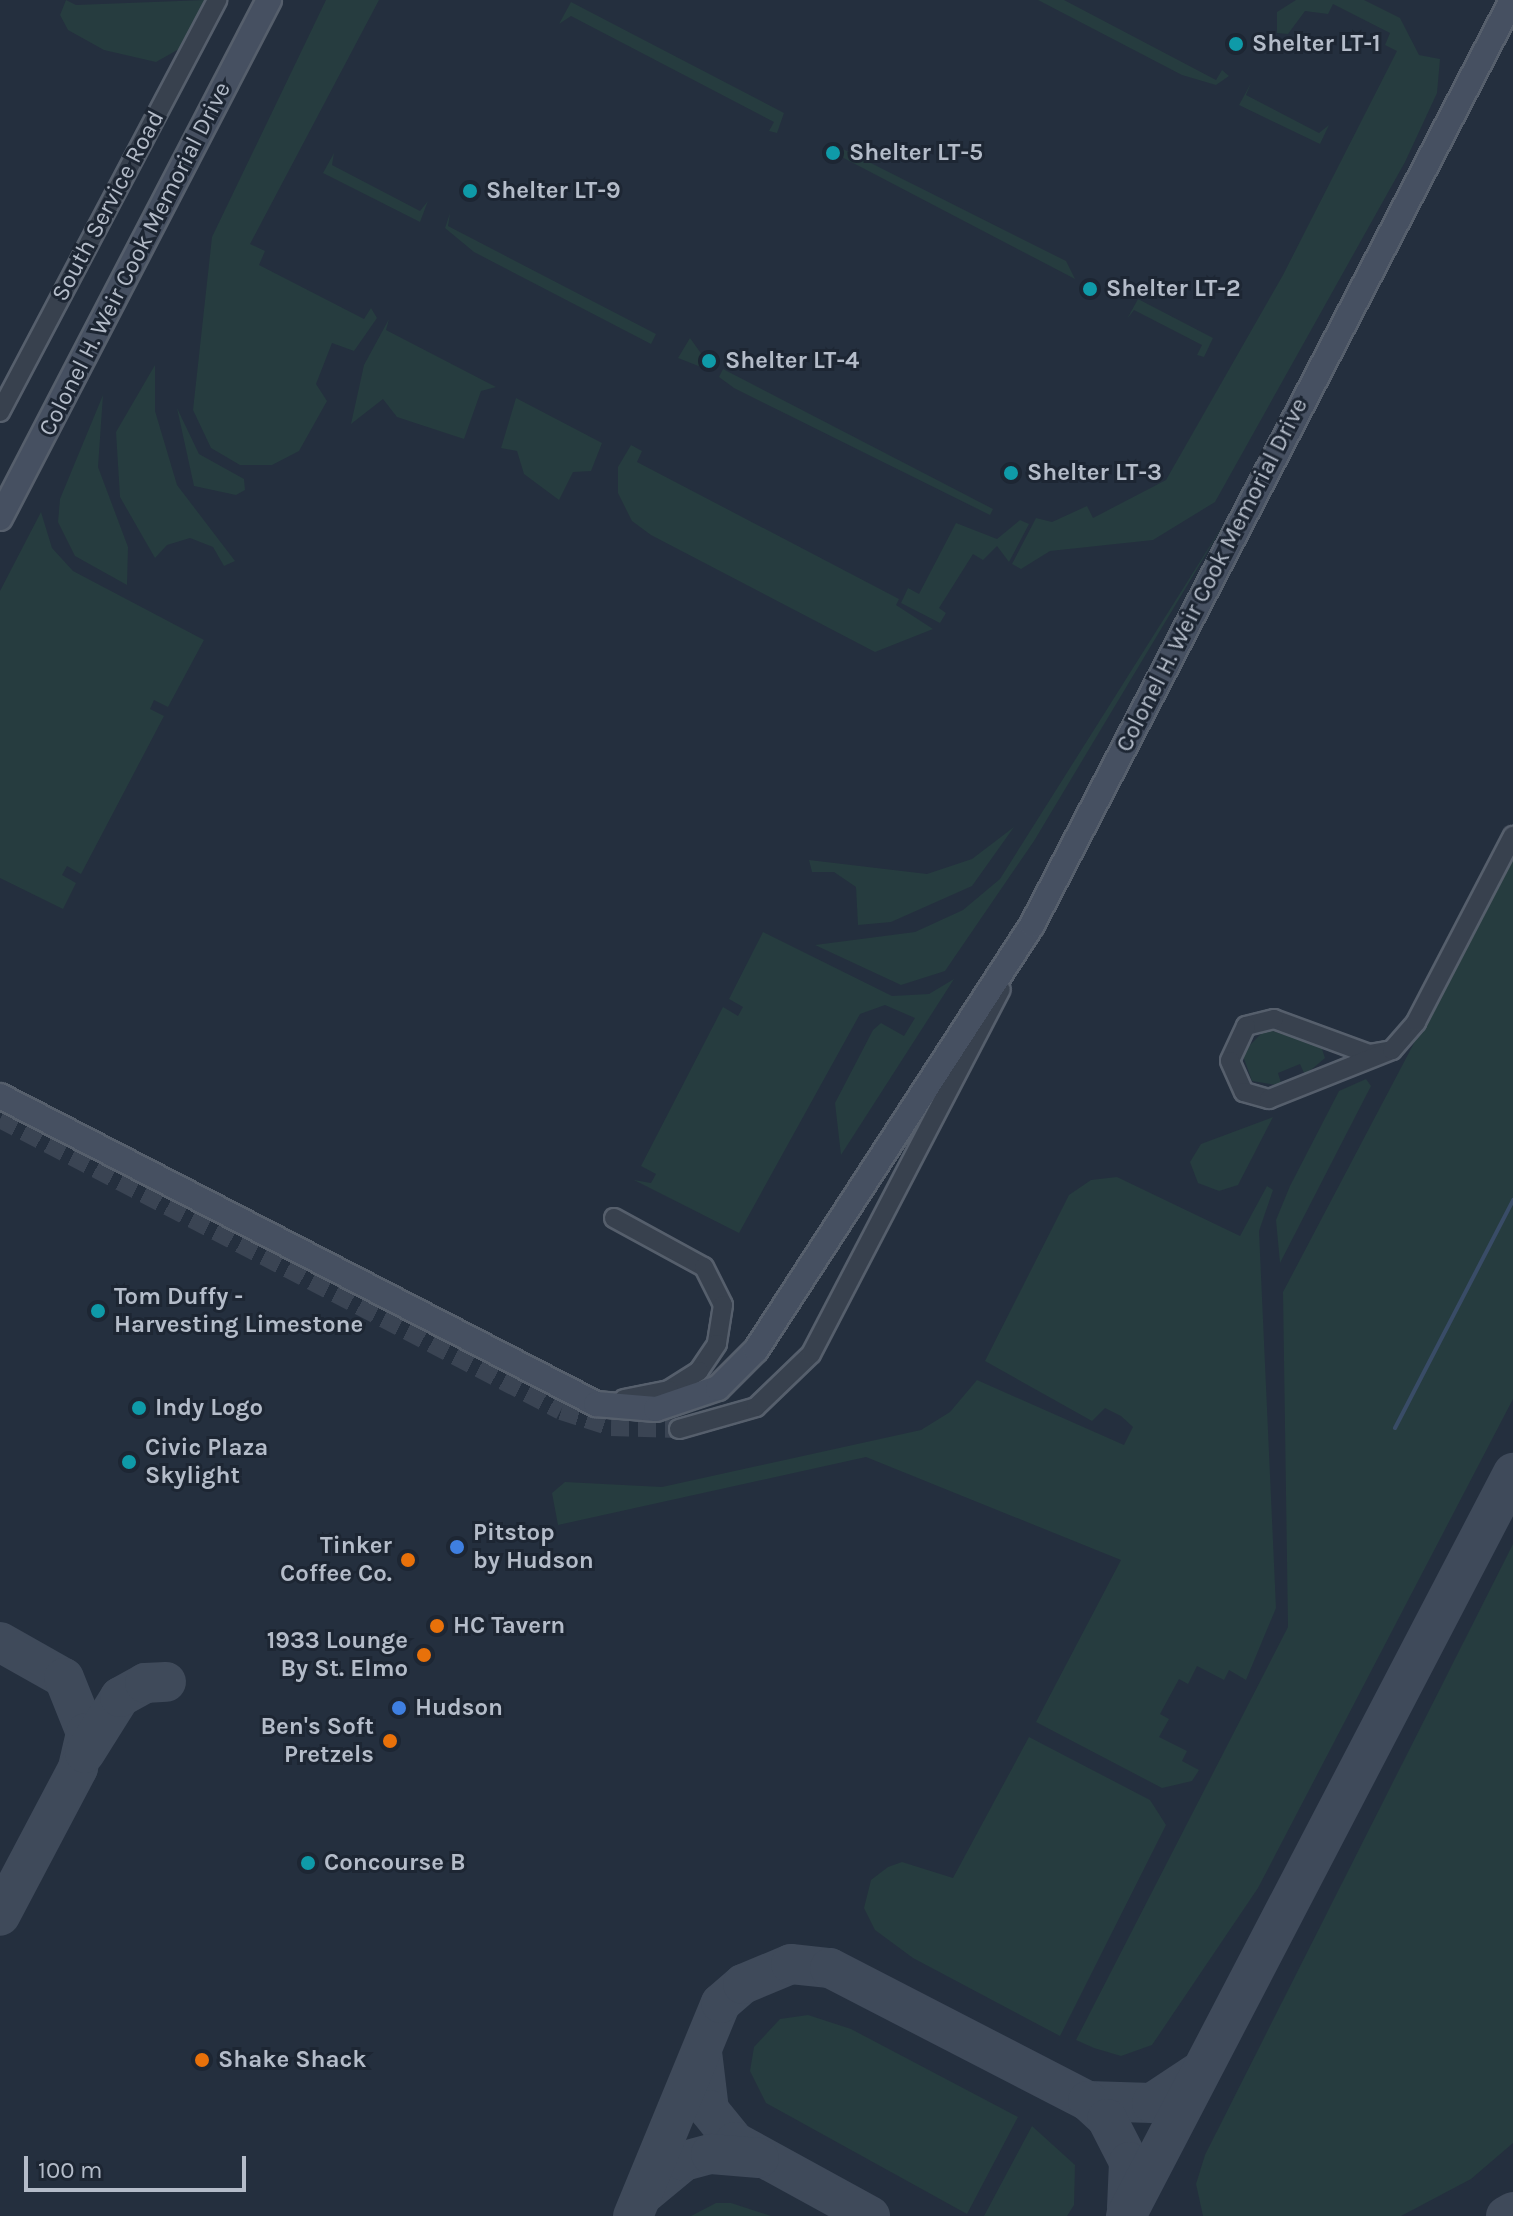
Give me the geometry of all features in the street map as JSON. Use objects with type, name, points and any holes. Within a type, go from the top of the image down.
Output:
[{"type":"street","name":"South Service Road","points":[[0,412],[217,0]]},
{"type":"street","name":"Colonel H. Weir Cook Memorial Drive","points":[[0,518],[269,0]]},
{"type":"street","name":"Colonel H. Weir Cook Memorial Drive","points":[[0,1096],[574,1395],[617,1409],[674,1406],[718,1388],[756,1350],[891,1137],[1032,925],[1512,0]]},
{"type":"street","points":[[1392,1050],[1369,1054],[1287,1021],[1258,1020],[1237,1036],[1233,1072],[1244,1092],[1282,1096],[1392,1050],[1416,1022],[1513,836]]},
{"type":"street","points":[[679,1429],[756,1407],[811,1354],[1032,925]]},
{"type":"street","points":[[574,1395],[619,1399],[669,1390],[706,1363],[722,1325],[720,1295],[704,1267],[614,1218]]},
{"type":"green space","points":[[66,0],[76,5],[205,0],[179,49],[156,62],[104,50],[68,30],[60,15]]},
{"type":"green space","points":[[326,0],[379,0],[250,244],[265,251],[259,265],[364,319],[371,308],[377,318],[354,351],[332,343],[316,384],[327,401],[299,451],[272,465],[240,465],[211,448],[193,410],[212,237]]},
{"type":"green space","points":[[1038,0],[1064,0],[1216,80],[1222,70],[1229,76],[1216,85],[1182,75]]},
{"type":"green space","points":[[1296,0],[1364,0],[1400,18],[1419,55],[1440,59],[1437,93],[1405,162],[1215,502],[1153,540],[1050,551],[1021,569],[1012,564],[1036,518],[1052,522],[1087,506],[1093,518],[1166,480],[1283,275],[1397,51],[1385,45],[1390,33],[1333,4],[1328,14],[1305,11],[1288,34],[1277,33],[1277,12]]},
{"type":"green space","points":[[571,2],[784,113],[777,133],[769,131],[774,122],[571,16],[559,24]]},
{"type":"green space","points":[[1251,83],[1246,95],[1319,133],[1329,125],[1320,144],[1239,105]]},
{"type":"green space","points":[[839,147],[1066,261],[1075,279],[836,154]]},
{"type":"green space","points":[[334,153],[332,165],[420,211],[428,201],[420,222],[323,173]]},
{"type":"green space","points":[[450,213],[448,226],[656,334],[651,344],[474,252],[445,228]]},
{"type":"green space","points":[[1138,299],[1213,338],[1204,357],[1197,355],[1202,345],[1134,310],[1127,319]]},
{"type":"green space","points":[[389,319],[386,330],[496,387],[481,391],[464,439],[397,417],[383,399],[351,424],[364,365]]},
{"type":"green space","points":[[690,338],[705,359],[701,367],[678,358]]},
{"type":"green space","points":[[155,365],[155,411],[177,485],[235,561],[224,566],[213,547],[190,538],[167,545],[155,558],[120,497],[116,432]]},
{"type":"green space","points":[[723,369],[993,509],[990,515],[734,388],[719,377]]},
{"type":"green space","points":[[103,395],[98,467],[128,547],[127,585],[75,556],[58,522],[60,499]]},
{"type":"green space","points":[[516,398],[602,443],[591,471],[573,472],[559,500],[524,474],[517,451],[501,448]]},
{"type":"green space","points":[[177,408],[199,454],[244,479],[245,490],[236,495],[194,486]]},
{"type":"green space","points":[[631,445],[642,451],[637,462],[899,599],[896,605],[933,629],[875,652],[651,535],[632,521],[618,493],[618,467]]},
{"type":"green space","points":[[41,512],[52,548],[73,571],[204,640],[168,707],[154,700],[150,709],[164,716],[81,874],[67,866],[62,875],[76,883],[63,909],[0,878],[0,591]]},
{"type":"green space","points":[[1230,514],[1034,841],[945,971],[901,985],[815,945],[915,932],[963,910],[1000,879]]},
{"type":"green space","points":[[1020,520],[1029,524],[1009,562],[997,546],[983,560],[973,554],[939,608],[946,613],[940,623],[901,603],[908,588],[919,594],[956,523],[997,539]]},
{"type":"green space","points":[[1014,827],[972,886],[891,922],[858,925],[856,887],[834,872],[812,872],[809,860],[927,874],[972,859]]},
{"type":"green space","points":[[1513,855],[1513,1399],[1258,1888],[1152,2045],[1121,2056],[1094,2048],[1076,2040],[1288,1627],[1283,1292]]},
{"type":"green space","points":[[763,932],[892,996],[929,994],[954,979],[841,1155],[835,1103],[873,1030],[881,1023],[904,1036],[915,1018],[885,1005],[860,1014],[739,1233],[634,1180],[651,1183],[656,1174],[641,1166],[723,1007],[738,1016],[743,1007],[729,999]]},
{"type":"green space","points":[[1266,1029],[1321,1046],[1325,1058],[1305,1075],[1300,1064],[1278,1073],[1282,1086],[1252,1081],[1242,1053]]},
{"type":"green space","points":[[1366,1079],[1371,1086],[1280,1263],[1276,1220],[1290,1186],[1339,1091]]},
{"type":"green space","points":[[1273,1117],[1238,1185],[1219,1191],[1198,1183],[1190,1162],[1201,1144]]},
{"type":"green space","points":[[1117,1177],[1240,1236],[1267,1186],[1273,1190],[1259,1231],[1276,1608],[1246,1680],[1229,1670],[1224,1680],[1197,1666],[1188,1684],[1179,1679],[1160,1714],[1169,1719],[1159,1737],[1187,1751],[1182,1761],[1199,1770],[1192,1781],[1162,1788],[1036,1722],[1121,1560],[866,1457],[558,1525],[552,1493],[565,1482],[662,1487],[921,1430],[950,1412],[977,1380],[1124,1445],[1133,1427],[1121,1416],[1105,1408],[1092,1421],[985,1361],[1069,1195],[1091,1180]]},
{"type":"green space","points":[[1513,1544],[1513,2143],[1471,2179],[1401,2216],[1203,2216],[1196,2184],[1205,2155]]},
{"type":"green space","points":[[1029,1737],[1150,1800],[1166,1825],[1060,2036],[913,1958],[875,1930],[864,1908],[871,1880],[888,1867],[902,1862],[953,1878]]},
{"type":"green space","points":[[808,2015],[851,2029],[1018,2117],[967,2214],[766,2103],[750,2071],[754,2047],[780,2019]]},
{"type":"green space","points":[[1032,2126],[1075,2165],[1074,2205],[1067,2216],[984,2216]]},
{"type":"green space","points":[[716,2203],[731,2203],[771,2216],[691,2216]]},
{"type":"waterway","points":[[1395,1428],[1513,1200]]},
{"type":"taxiway","points":[[1126,2216],[1513,1473]]},
{"type":"taxiway","points":[[0,1642],[64,1678],[86,1733],[78,1768],[0,1916]]},
{"type":"taxiway","points":[[85,1753],[120,1697],[145,1683],[166,1682]]},
{"type":"taxiway","points":[[633,2216],[721,2003],[743,1984],[791,1964],[830,1968],[1088,2101],[1107,2119],[1129,2162],[1127,2208]]},
{"type":"taxiway","points":[[702,2052],[709,2110],[735,2142],[870,2216]]},
{"type":"taxiway","points":[[1088,2101],[1152,2103],[1197,2073]]},
{"type":"taxiway","points":[[644,2194],[684,2161],[711,2154],[759,2158]]},
{"type":"taxiway","points":[[1506,2216],[1513,2212]]},
{"type":"tunnel","points":[[0,1119],[561,1411],[611,1427],[679,1429]]},
{"type":"place","name":"Shelter LT-1","points":[[1236,44]]},
{"type":"place","name":"Shelter LT-5","points":[[833,153]]},
{"type":"place","name":"Shelter LT-9","points":[[470,191]]},
{"type":"place","name":"Shelter LT-2","points":[[1090,289]]},
{"type":"place","name":"Shelter LT-4","points":[[709,361]]},
{"type":"place","name":"Shelter LT-3","points":[[1011,473]]},
{"type":"place","name":"Tom Duffy - Harvesting Limestone","points":[[98,1311]]},
{"type":"place","name":"Indy Logo","points":[[139,1408]]},
{"type":"place","name":"Civic Plaza Skylight","points":[[129,1462]]},
{"type":"place","name":"Pitstop by Hudson","points":[[457,1547]]},
{"type":"place","name":"Tinker Coffee Co.","points":[[408,1560]]},
{"type":"place","name":"HC Tavern","points":[[437,1626]]},
{"type":"place","name":"1933 Lounge By St. Elmo","points":[[424,1655]]},
{"type":"place","name":"Hudson","points":[[399,1708]]},
{"type":"place","name":"Ben's Soft Pretzels","points":[[390,1741]]},
{"type":"place","name":"Concourse B","points":[[308,1863]]},
{"type":"place","name":"Shake Shack","points":[[202,2060]]}]
